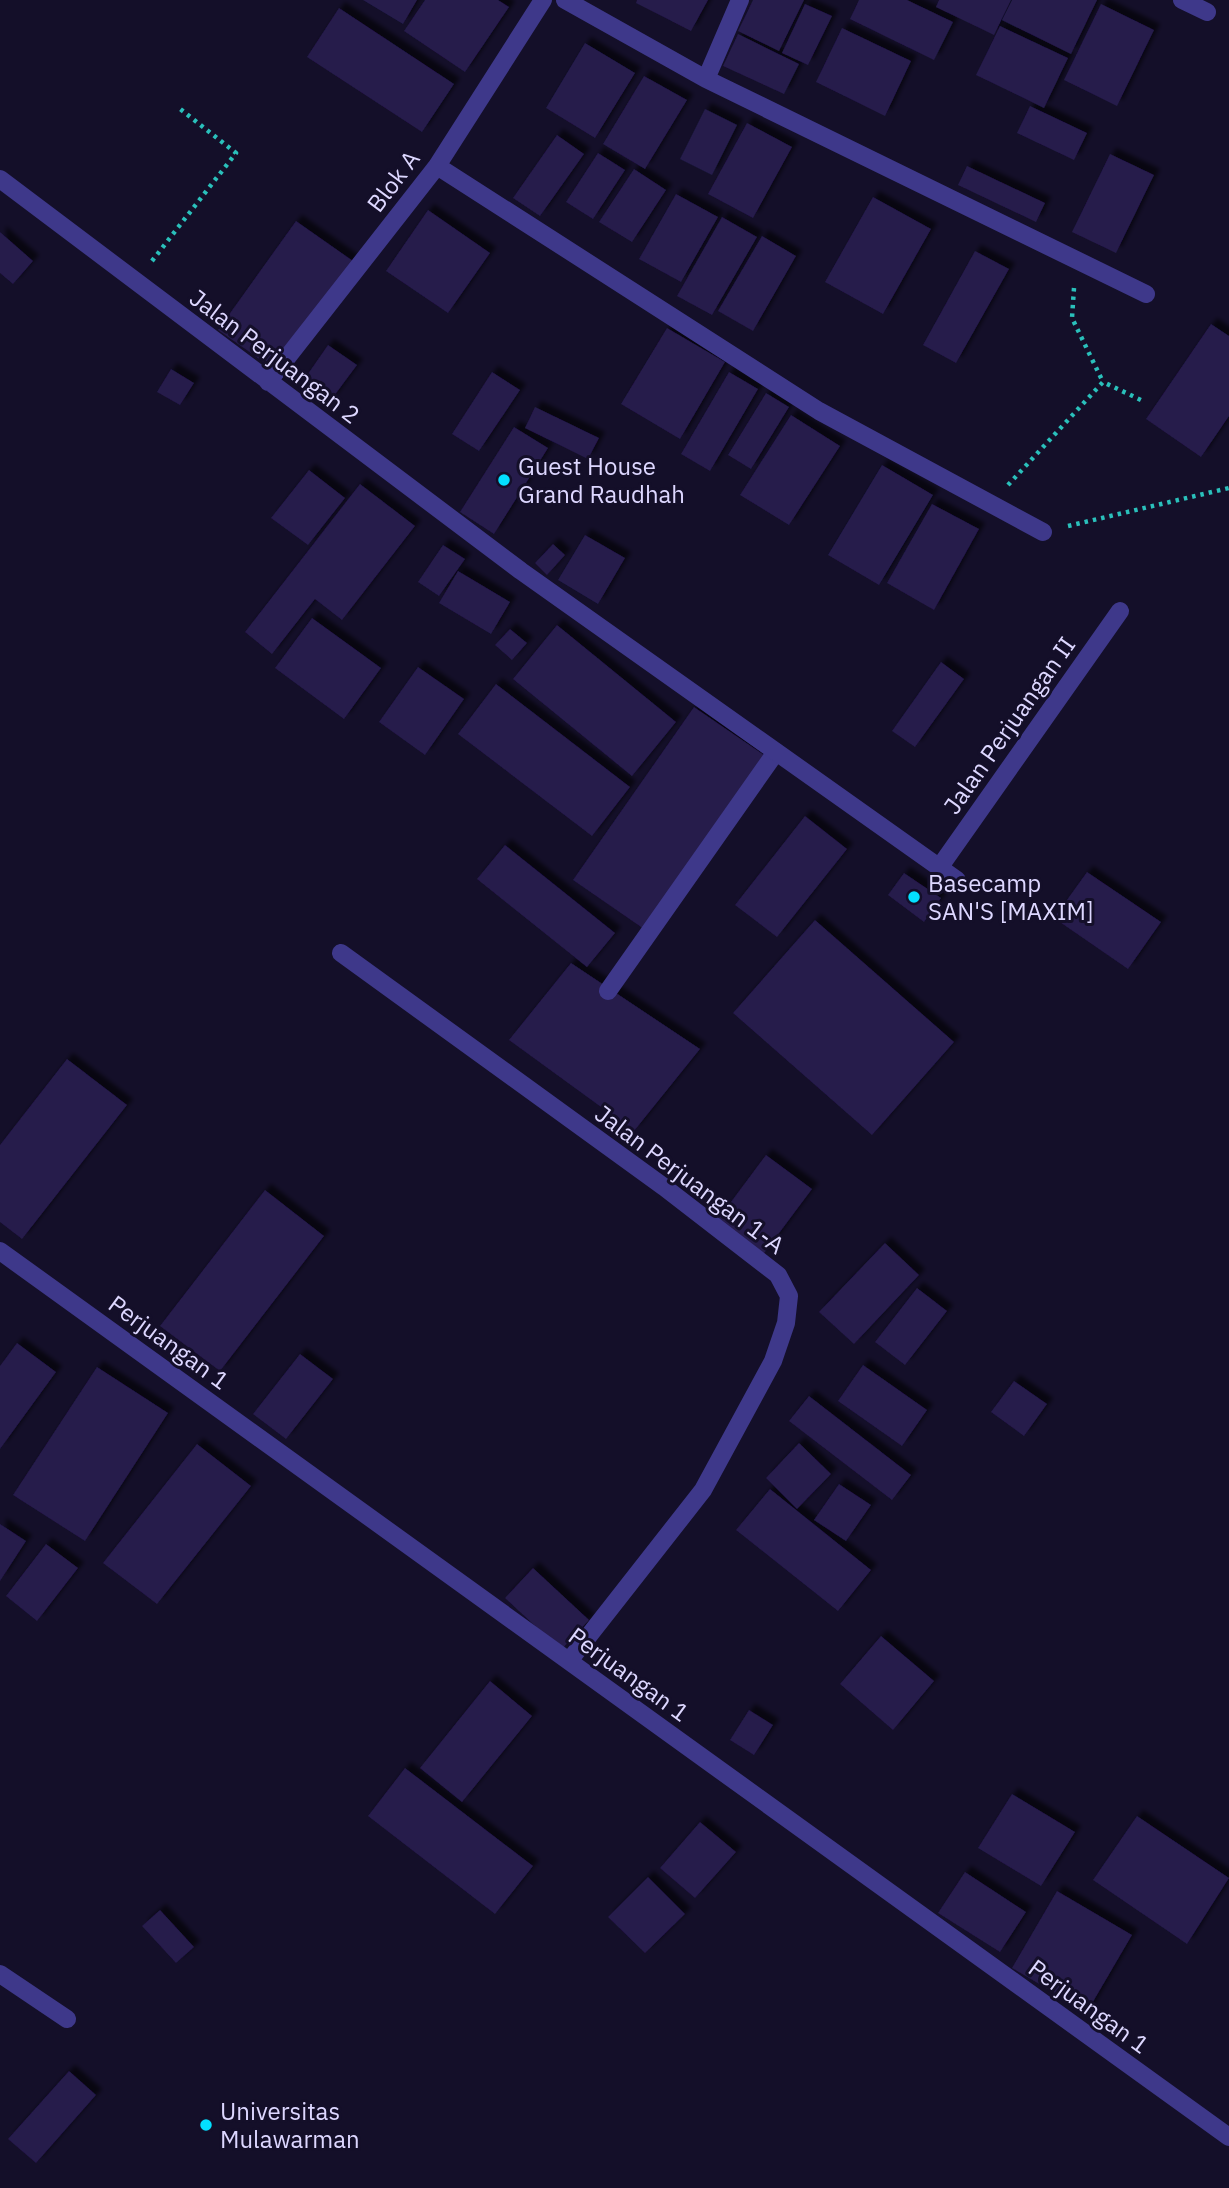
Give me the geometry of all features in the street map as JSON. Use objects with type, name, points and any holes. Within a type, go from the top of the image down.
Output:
[{"type":"street","name":"Blok A","points":[[268,383],[437,166],[542,0]]},
{"type":"street","points":[[565,0],[706,79],[1146,293]]},
{"type":"street","points":[[706,79],[740,0]]},
{"type":"street","points":[[1182,0],[1208,12]]},
{"type":"street","points":[[437,166],[819,411],[1043,532]]},
{"type":"street","name":"Jalan Perjuangan 2","points":[[0,179],[521,571],[957,880]]},
{"type":"street","name":"Jalan Perjuangan II","points":[[939,868],[1120,611]]},
{"type":"street","points":[[608,991],[776,752]]},
{"type":"street","name":"Jalan Perjuangan 1-A","points":[[341,953],[664,1187],[778,1275],[789,1296],[786,1323],[773,1361],[703,1490],[569,1661]]},
{"type":"street","name":"Perjuangan 1","points":[[0,1251],[1229,2137]]},
{"type":"street","points":[[0,1974],[67,2019]]},
{"type":"path","points":[[136,282],[236,153],[179,108]]},
{"type":"path","points":[[1076,260],[1072,318],[1104,383],[1141,400]]},
{"type":"path","points":[[991,503],[1104,383]]},
{"type":"path","points":[[1043,532],[1229,488]]},
{"type":"building","points":[[363,0],[417,0],[403,24]]},
{"type":"building","points":[[425,0],[498,0],[509,7],[465,72],[404,31]]},
{"type":"building","points":[[637,0],[708,0],[691,31],[636,3]]},
{"type":"building","points":[[753,0],[804,0],[779,51],[738,31]]},
{"type":"building","points":[[859,0],[907,0],[953,22],[934,60],[850,19]]},
{"type":"building","points":[[939,0],[1011,0],[994,35],[936,7]]},
{"type":"building","points":[[1012,0],[1097,0],[1071,54],[1002,20]]},
{"type":"building","points":[[805,4],[832,16],[808,65],[782,53]]},
{"type":"building","points":[[1101,4],[1154,30],[1117,106],[1064,80]]},
{"type":"building","points":[[339,8],[454,84],[422,132],[307,57]]},
{"type":"building","points":[[1000,26],[1068,58],[1044,108],[976,75]]},
{"type":"building","points":[[842,28],[911,61],[885,116],[816,82]]},
{"type":"building","points":[[738,34],[799,64],[784,94],[723,66]]},
{"type":"building","points":[[585,43],[635,73],[595,138],[546,108]]},
{"type":"building","points":[[644,76],[687,100],[645,169],[603,144]]},
{"type":"building","points":[[1030,106],[1087,133],[1074,160],[1017,133]]},
{"type":"building","points":[[705,109],[737,125],[712,175],[680,159]]},
{"type":"building","points":[[747,123],[792,147],[753,218],[708,194]]},
{"type":"building","points":[[557,135],[584,154],[540,216],[513,198]]},
{"type":"building","points":[[598,153],[625,170],[593,219],[566,202]]},
{"type":"building","points":[[1110,154],[1154,175],[1116,253],[1072,232]]},
{"type":"building","points":[[967,166],[1045,203],[1036,222],[958,185]]},
{"type":"building","points":[[634,169],[666,190],[632,242],[599,222]]},
{"type":"building","points":[[676,194],[718,217],[681,282],[639,259]]},
{"type":"building","points":[[873,197],[931,229],[883,314],[825,282]]},
{"type":"building","points":[[428,210],[490,253],[448,313],[386,271]]},
{"type":"building","points":[[722,217],[757,237],[712,315],[677,296]]},
{"type":"building","points":[[296,221],[353,261],[275,370],[218,330]]},
{"type":"building","points":[[0,232],[33,261],[13,284],[0,273]]},
{"type":"building","points":[[762,236],[796,256],[753,331],[718,311]]},
{"type":"building","points":[[975,251],[1009,269],[956,363],[923,345]]},
{"type":"building","points":[[1211,324],[1229,336],[1229,416],[1201,457],[1146,419]]},
{"type":"building","points":[[667,328],[725,362],[680,439],[621,404]]},
{"type":"building","points":[[328,345],[357,365],[331,400],[303,381]]},
{"type":"building","points":[[171,369],[194,383],[180,405],[157,392]]},
{"type":"building","points":[[492,372],[520,390],[479,451],[452,434]]},
{"type":"building","points":[[729,372],[758,389],[710,471],[681,454]]},
{"type":"building","points":[[766,393],[789,407],[751,469],[728,455]]},
{"type":"building","points":[[535,407],[599,438],[588,459],[525,428]]},
{"type":"building","points":[[791,415],[840,446],[789,525],[740,495]]},
{"type":"building","name":"Guest House Grand Raudhah","points":[[514,427],[548,448],[494,534],[460,512]]},
{"type":"building","points":[[882,465],[933,495],[879,585],[828,555]]},
{"type":"building","points":[[309,470],[345,498],[308,545],[271,518]]},
{"type":"building","points":[[360,484],[415,526],[342,620],[315,599],[272,654],[245,632]]},
{"type":"building","points":[[932,504],[979,529],[934,610],[887,583]]},
{"type":"building","points":[[585,535],[625,558],[598,604],[558,580]]},
{"type":"building","points":[[553,544],[565,555],[547,575],[535,563]]},
{"type":"building","points":[[443,545],[465,559],[439,596],[418,582]]},
{"type":"building","points":[[458,571],[510,602],[491,634],[439,603]]},
{"type":"building","points":[[312,618],[381,668],[344,719],[275,668]]},
{"type":"building","points":[[557,625],[676,722],[632,776],[513,679]]},
{"type":"building","points":[[510,629],[527,643],[512,660],[495,645]]},
{"type":"building","points":[[941,662],[964,679],[915,747],[892,731]]},
{"type":"building","points":[[418,667],[464,699],[425,755],[379,722]]},
{"type":"building","points":[[496,684],[630,787],[592,836],[458,734]]},
{"type":"building","points":[[694,707],[764,755],[644,929],[573,880]]},
{"type":"building","points":[[805,816],[847,849],[777,937],[735,905]]},
{"type":"building","points":[[505,845],[615,933],[587,967],[477,879]]},
{"type":"building","points":[[1087,872],[1161,922],[1128,969],[1054,918]]},
{"type":"building","name":"Basecamp SAN'S [MAXIM]","points":[[904,873],[941,898],[924,922],[888,895]]},
{"type":"building","points":[[815,920],[954,1042],[872,1135],[733,1013]]},
{"type":"building","points":[[571,963],[700,1049],[634,1131],[509,1040]]},
{"type":"building","points":[[67,1059],[127,1105],[22,1239],[0,1222],[0,1145]]},
{"type":"building","points":[[766,1155],[812,1189],[762,1256],[716,1222]]},
{"type":"building","points":[[265,1190],[324,1236],[220,1371],[160,1326]]},
{"type":"building","points":[[885,1243],[919,1275],[854,1344],[819,1312]]},
{"type":"building","points":[[917,1288],[947,1311],[905,1365],[875,1342]]},
{"type":"building","points":[[17,1343],[56,1372],[0,1449],[0,1366]]},
{"type":"building","points":[[300,1354],[333,1379],[286,1439],[253,1414]]},
{"type":"building","points":[[863,1365],[927,1410],[902,1446],[838,1401]]},
{"type":"building","points":[[97,1367],[168,1413],[85,1541],[13,1495]]},
{"type":"building","points":[[1014,1381],[1047,1404],[1024,1436],[991,1412]]},
{"type":"building","points":[[809,1396],[911,1475],[892,1500],[789,1421]]},
{"type":"building","points":[[799,1443],[831,1474],[797,1509],[766,1478]]},
{"type":"building","points":[[197,1444],[251,1486],[157,1604],[103,1563]]},
{"type":"building","points":[[839,1484],[871,1505],[846,1541],[814,1520]]},
{"type":"building","points":[[770,1489],[871,1570],[838,1611],[736,1530]]},
{"type":"building","points":[[0,1524],[26,1541],[0,1581]]},
{"type":"building","points":[[46,1544],[78,1568],[37,1621],[6,1596]]},
{"type":"building","points":[[533,1568],[589,1620],[561,1650],[505,1598]]},
{"type":"building","points":[[881,1636],[934,1681],[893,1730],[840,1684]]},
{"type":"building","points":[[490,1681],[532,1716],[462,1802],[420,1768]]},
{"type":"building","points":[[749,1710],[773,1725],[754,1755],[730,1740]]},
{"type":"building","points":[[405,1768],[533,1866],[495,1914],[368,1816]]},
{"type":"building","points":[[1012,1794],[1075,1832],[1041,1886],[978,1848]]},
{"type":"building","points":[[1137,1816],[1229,1878],[1187,1944],[1093,1880]]},
{"type":"building","points":[[700,1822],[736,1852],[695,1898],[660,1868]]},
{"type":"building","points":[[965,1872],[1026,1912],[1000,1952],[938,1913]]},
{"type":"building","points":[[648,1877],[685,1914],[645,1953],[608,1917]]},
{"type":"building","points":[[1057,1891],[1132,1935],[1087,2012],[1012,1968]]},
{"type":"building","points":[[160,1910],[194,1947],[176,1963],[142,1926]]},
{"type":"building","points":[[69,2071],[96,2095],[36,2163],[8,2139]]},
{"type":"place","name":"Guest House Grand Raudhah","points":[[504,480]]},
{"type":"place","name":"Basecamp SAN'S [MAXIM]","points":[[914,897]]},
{"type":"place","name":"Universitas Mulawarman","points":[[206,2125]]}]
